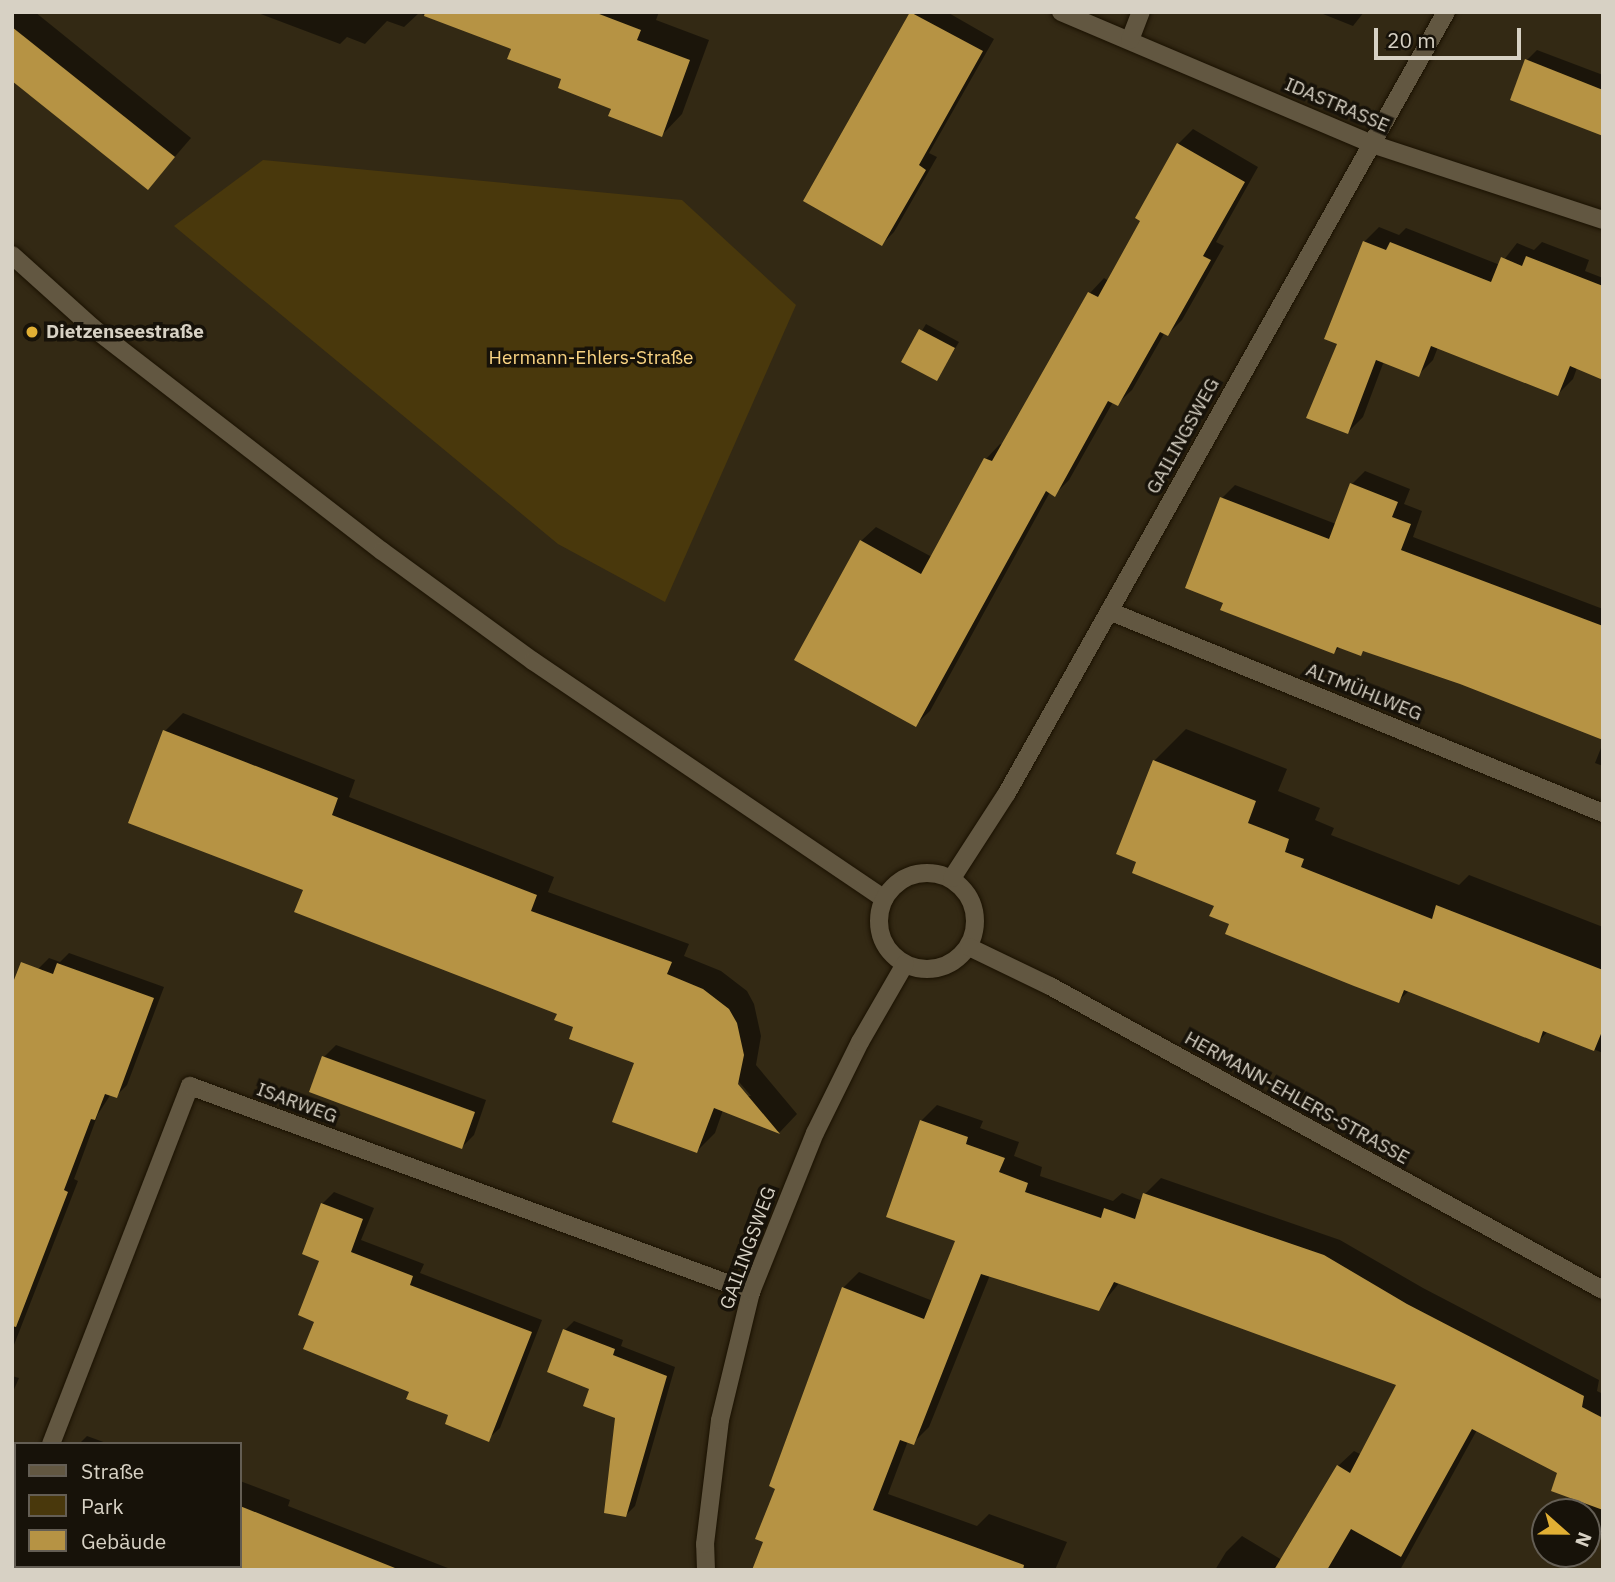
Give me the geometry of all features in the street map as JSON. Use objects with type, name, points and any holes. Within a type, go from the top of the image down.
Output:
[{"type":"street","name":"IDASTRASSE","points":[[1060,12],[1372,144],[1603,220]]},
{"type":"street","points":[[1130,40],[1141,12]]},
{"type":"street","name":"GAILINGSWEG","points":[[952,878],[1007,793],[1446,12]]},
{"type":"street","points":[[12,255],[92,327],[382,551],[533,661],[884,899]]},
{"type":"street","name":"ALTMÜHLWEG","points":[[1109,611],[1603,813]]},
{"type":"street","points":[[938,873],[952,878],[964,888],[976,917],[975,933],[969,947],[948,965],[934,970],[905,964],[893,956],[884,943],[879,914],[884,899],[893,886],[914,874],[938,873]]},
{"type":"street","name":"HERMANN-EHLERS-STRASSE","points":[[969,947],[1062,993],[1603,1290]]},
{"type":"street","name":"GAILINGSWEG","points":[[706,1570],[705,1544],[720,1420],[751,1292],[815,1133],[860,1042],[905,964]]},
{"type":"street","name":"ISARWEG","points":[[52,1442],[190,1086],[751,1292]]},
{"type":"green space","name":"Hermann-Ehlers-Straße","points":[[263,160],[682,200],[796,305],[665,602],[558,544],[174,226]]},
{"type":"building","points":[[425,12],[594,12],[641,30],[637,40],[690,60],[662,137],[608,116],[611,109],[558,88],[561,79],[507,59],[511,49],[424,16]]},
{"type":"building","points":[[910,12],[983,51],[919,165],[926,170],[882,246],[803,201]]},
{"type":"building","points":[[12,27],[175,157],[148,190],[12,81]]},
{"type":"building","points":[[1525,59],[1603,90],[1603,136],[1510,100]]},
{"type":"building","points":[[1177,143],[1245,182],[1203,256],[1211,260],[1168,336],[1160,332],[1118,406],[1108,401],[1055,497],[1046,491],[916,727],[794,660],[860,540],[921,574],[984,458],[992,461],[1088,292],[1098,297],[1140,221],[1135,218]]},
{"type":"building","points":[[1363,241],[1386,250],[1390,242],[1491,282],[1501,257],[1522,266],[1526,256],[1603,286],[1603,380],[1570,366],[1558,396],[1431,346],[1419,377],[1376,360],[1348,434],[1306,418],[1337,344],[1324,339]]},
{"type":"building","points":[[919,329],[955,348],[937,381],[901,362]]},
{"type":"building","points":[[1350,483],[1398,502],[1392,517],[1411,524],[1401,550],[1603,626],[1603,740],[1460,684],[1363,651],[1361,656],[1337,647],[1334,654],[1220,610],[1223,603],[1185,588],[1220,497],[1329,539]]},
{"type":"building","points":[[163,730],[338,798],[332,815],[537,895],[531,911],[672,962],[667,974],[703,989],[729,1009],[737,1023],[744,1055],[738,1084],[780,1134],[714,1108],[697,1153],[612,1122],[634,1063],[569,1039],[573,1027],[554,1020],[557,1014],[294,912],[303,890],[128,823]]},
{"type":"building","points":[[1153,760],[1256,801],[1248,823],[1289,839],[1285,852],[1304,859],[1301,867],[1432,919],[1436,905],[1603,970],[1603,1029],[1594,1051],[1543,1031],[1539,1043],[1404,990],[1399,1003],[1354,986],[1225,934],[1229,924],[1209,916],[1214,906],[1132,873],[1136,862],[1116,854]]},
{"type":"building","points":[[21,962],[53,974],[57,963],[154,998],[117,1098],[105,1094],[95,1120],[91,1119],[64,1190],[68,1192],[16,1327],[12,1326],[12,985]]},
{"type":"building","points":[[322,1056],[475,1112],[462,1149],[309,1092]]},
{"type":"building","points":[[920,1120],[968,1137],[966,1144],[1005,1158],[999,1172],[1028,1183],[1025,1192],[1101,1218],[1104,1208],[1135,1219],[1143,1193],[1324,1255],[1407,1304],[1584,1396],[1582,1407],[1603,1418],[1603,1510],[1601,1498],[1570,1498],[1551,1491],[1557,1473],[1472,1429],[1401,1557],[1351,1529],[1327,1570],[1274,1570],[1337,1465],[1350,1473],[1396,1385],[1114,1282],[1099,1311],[981,1274],[914,1445],[900,1440],[873,1510],[1024,1565],[1023,1570],[752,1570],[763,1542],[755,1539],[775,1489],[769,1486],[842,1287],[924,1319],[955,1241],[886,1217]]},
{"type":"building","points":[[321,1203],[363,1219],[351,1252],[413,1276],[410,1285],[532,1332],[489,1442],[445,1424],[448,1415],[406,1399],[409,1392],[303,1349],[314,1322],[298,1315],[319,1261],[302,1254]]},
{"type":"building","points":[[563,1329],[615,1349],[613,1355],[667,1376],[626,1517],[604,1513],[615,1418],[583,1406],[589,1389],[547,1372]]},
{"type":"building","points":[[242,1507],[395,1568],[394,1570],[240,1570]]},
{"type":"place","name":"Dietzenseestraße","points":[[32,332]]}]
